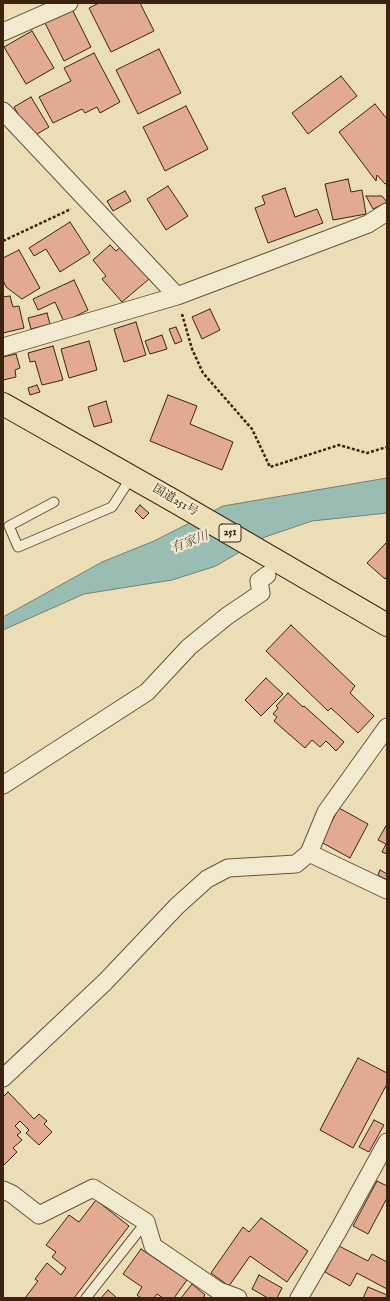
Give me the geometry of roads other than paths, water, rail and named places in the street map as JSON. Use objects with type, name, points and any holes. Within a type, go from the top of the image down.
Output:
[{"type":"highway","name":"国道251号","points":[[3,404],[174,501],[277,570],[387,625]]},
{"type":"street","points":[[3,32],[69,3]]},
{"type":"street","points":[[3,111],[177,296]]},
{"type":"street","points":[[3,347],[177,296],[368,224],[387,212]]},
{"type":"street","points":[[3,785],[147,692],[190,648],[227,616],[261,593],[259,581],[277,570]]},
{"type":"street","points":[[3,1078],[104,982],[177,906],[207,878],[228,868],[296,864],[309,853],[326,812],[387,727]]},
{"type":"street","points":[[309,853],[387,890]]},
{"type":"street","points":[[299,1298],[387,1142]]},
{"type":"street","points":[[3,1190],[12,1194],[39,1215],[93,1188],[146,1222],[153,1246],[219,1291],[238,1298]]},
{"type":"lane","points":[[54,502],[9,526],[18,547],[112,507],[132,476]]},
{"type":"lane","points":[[86,1298],[146,1222]]},
{"type":"water","name":"有家川","points":[[387,478],[387,513],[312,521],[265,537],[216,566],[172,580],[84,594],[3,630],[3,617],[102,562],[154,541],[223,506]]}]
